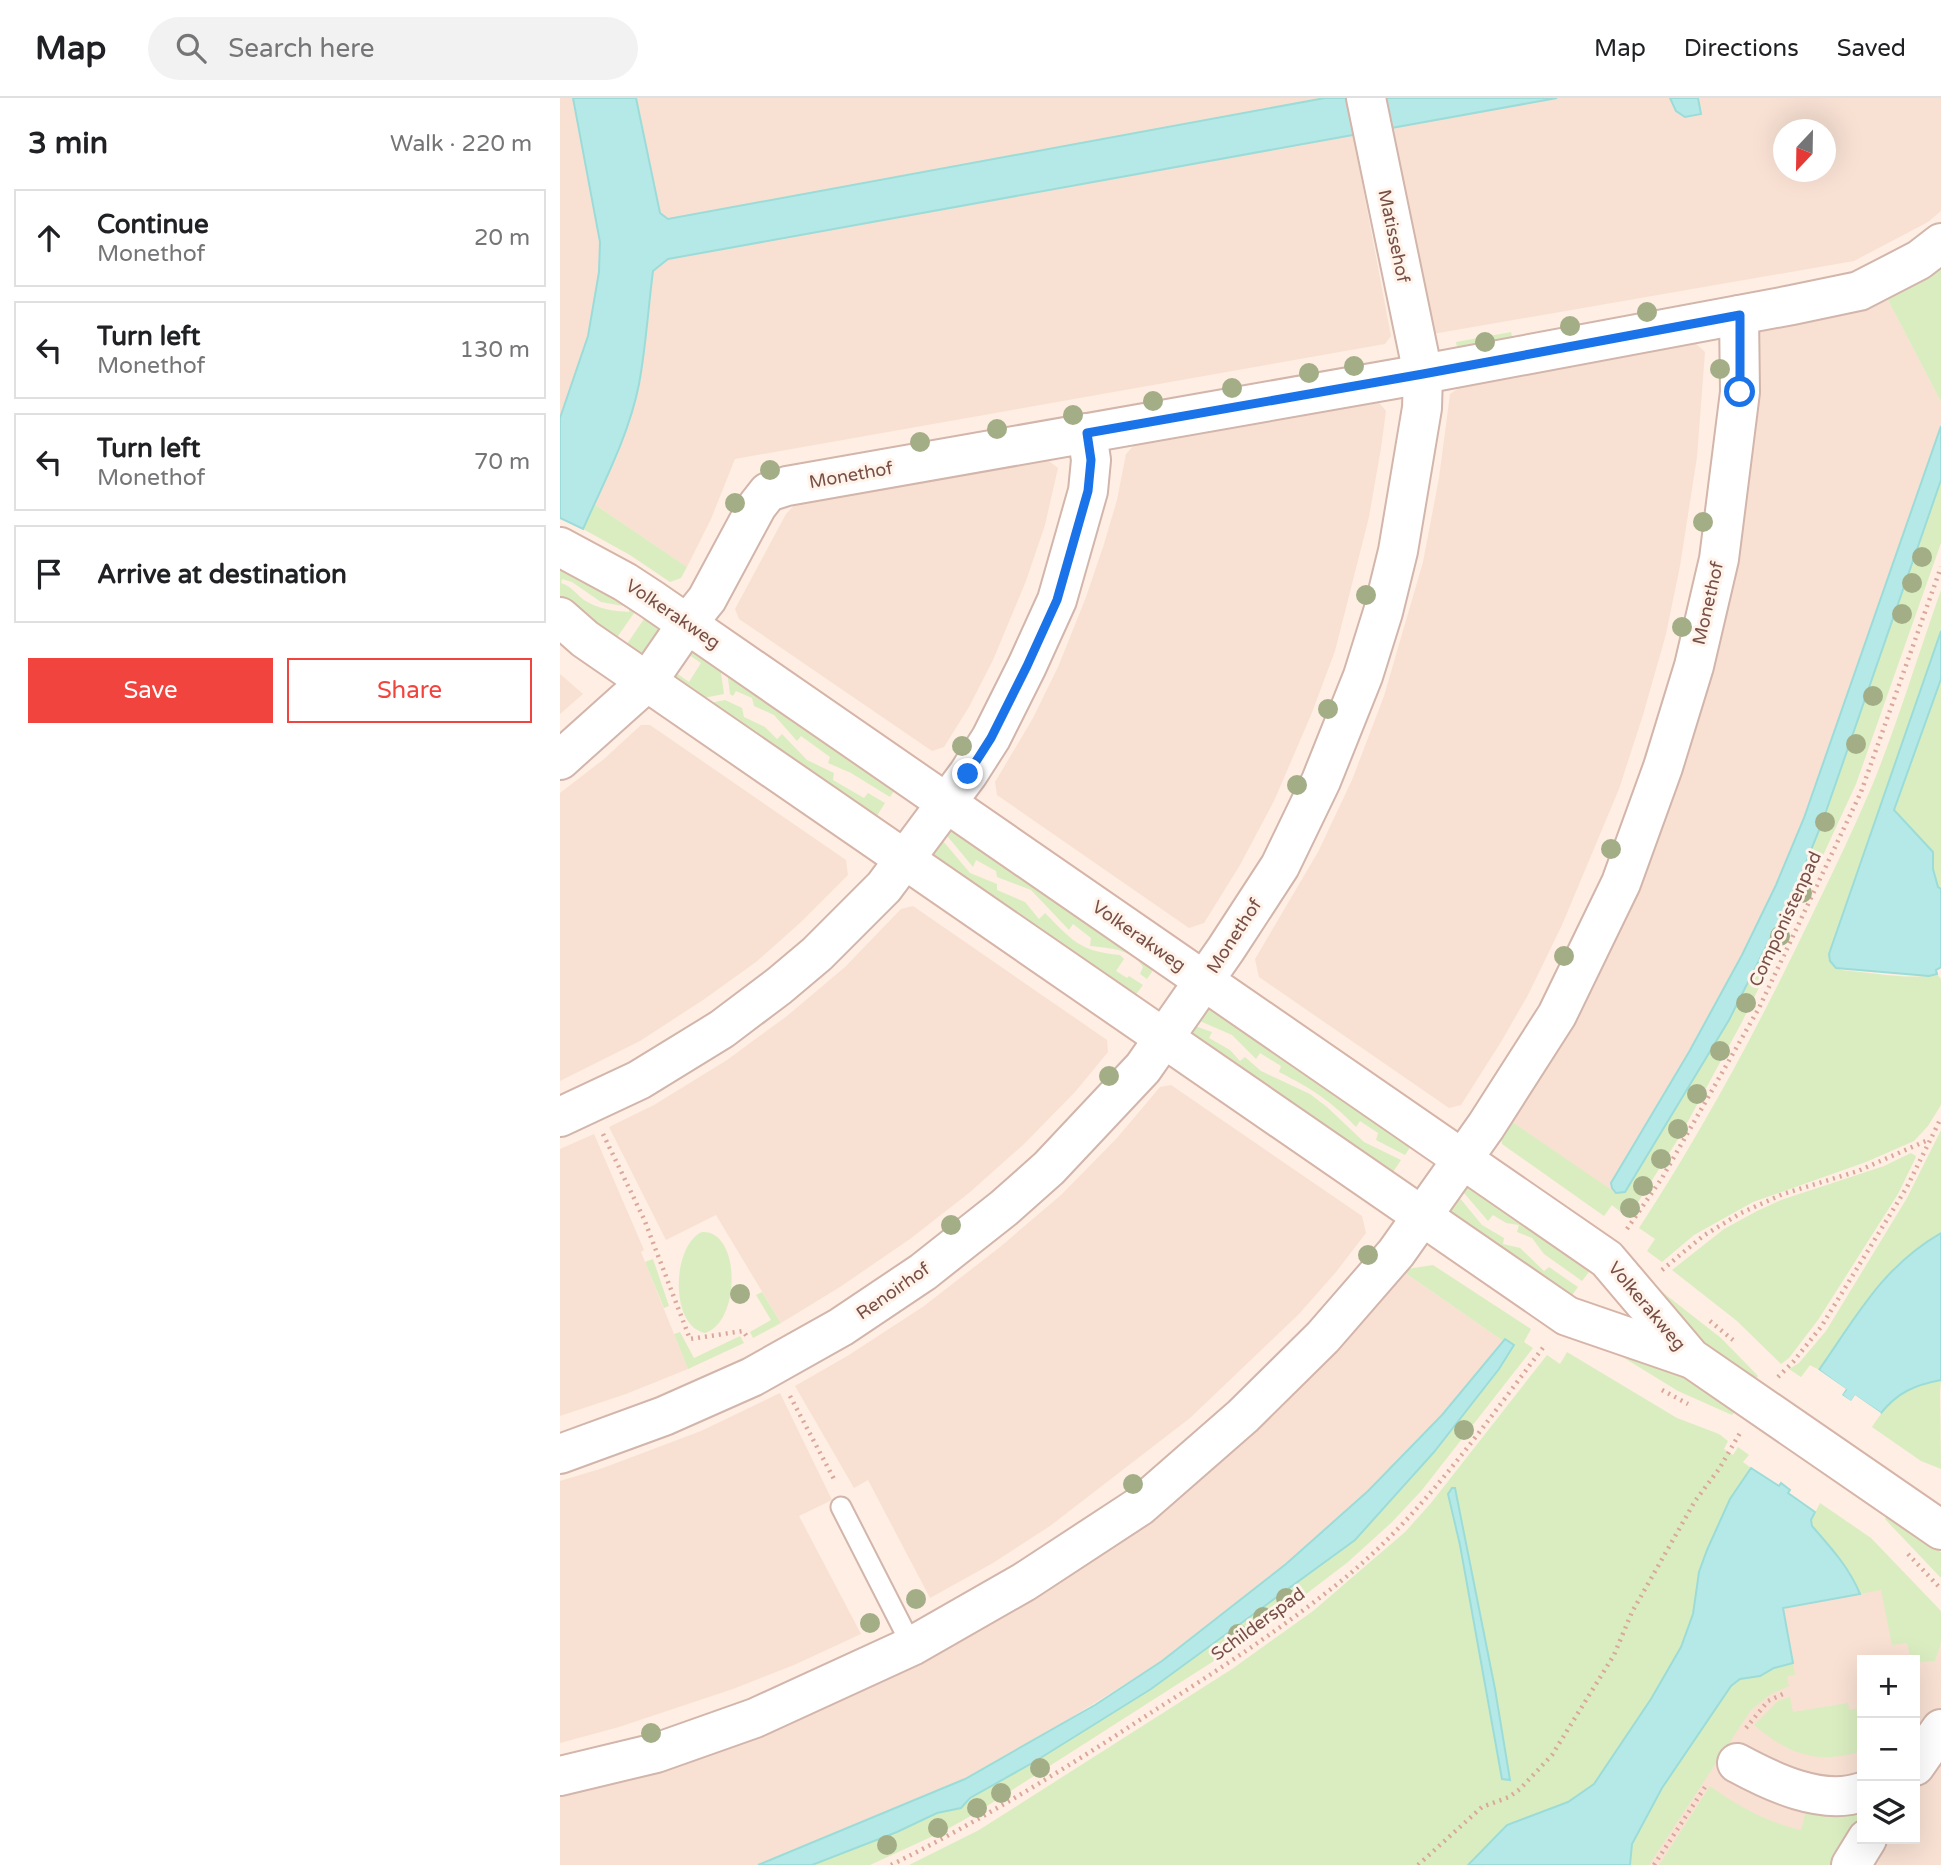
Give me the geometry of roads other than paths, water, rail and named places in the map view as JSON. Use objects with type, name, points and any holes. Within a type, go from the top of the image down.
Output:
[{"type":"street","name":"Matissehof","points":[[1370,115],[1423,374]]},
{"type":"street","points":[[1740,315],[1859,290],[1919,260],[1941,243]]},
{"type":"street","name":"Monethof","points":[[647,682],[687,624],[708,599],[757,506],[768,492],[788,486],[1740,315],[1740,392],[1718,559],[1694,666],[1664,767],[1621,883],[1556,1015],[1463,1160],[1422,1216]]},
{"type":"street","name":"Monethof","points":[[1164,1038],[1280,866],[1321,781],[1363,676],[1398,551],[1422,408],[1423,374]]},
{"type":"street","points":[[574,1111],[639,1080],[722,1029],[817,954],[884,887],[991,738],[1057,600],[1088,491],[1091,460],[1087,433]]},
{"type":"street","name":"Volkerakweg","points":[[564,549],[625,582],[687,624],[1607,1259],[1691,1359]]},
{"type":"street","name":"Volkerakweg","points":[[560,617],[585,639],[1567,1316],[1691,1359],[1941,1530]]},
{"type":"street","points":[[560,760],[647,682]]},
{"type":"street","name":"Renoirhof","points":[[560,1454],[664,1416],[774,1366],[841,1327],[923,1272],[1004,1208],[1049,1168],[1143,1068],[1164,1038]]},
{"type":"street","points":[[560,1776],[656,1753],[755,1718],[912,1646],[1024,1582],[1140,1506],[1243,1416],[1323,1337],[1396,1254],[1422,1216]]},
{"type":"street","points":[[1920,1759],[1941,1729]]},
{"type":"street","points":[[1737,1763],[1769,1781],[1808,1793],[1850,1796],[1857,1794]]},
{"type":"street","points":[[1851,1865],[1864,1844]]},
{"type":"lane","points":[[841,1507],[912,1646]]},
{"type":"water","points":[[573,98],[636,98],[660,213],[668,219],[1325,98],[1557,98],[668,259],[653,271],[635,403],[615,458],[583,529],[560,518],[560,418],[588,336],[599,272],[600,242]]},
{"type":"water","points":[[1670,98],[1698,98],[1701,114],[1685,117],[1676,111]]},
{"type":"water","points":[[1941,426],[1941,480],[1822,823],[1796,887],[1729,1020],[1625,1192],[1616,1193],[1611,1183],[1689,1052],[1742,955],[1776,885],[1804,818]]},
{"type":"water","points":[[1941,631],[1941,679],[1894,810],[1933,852],[1933,869],[1941,889],[1941,967],[1936,970],[1937,974],[1929,976],[1836,968],[1830,961],[1829,954]]},
{"type":"water","points":[[1941,1233],[1941,1380],[1908,1390],[1881,1413],[1855,1396],[1851,1402],[1842,1395],[1846,1390],[1819,1370],[1887,1277],[1921,1246]]},
{"type":"water","points":[[1505,1339],[1514,1345],[1499,1369],[1434,1452],[1355,1540],[1151,1689],[1034,1762],[970,1798],[961,1808],[937,1813],[897,1832],[812,1865],[758,1865],[965,1779],[1095,1705],[1162,1661],[1286,1564],[1368,1491],[1442,1415]]},
{"type":"water","points":[[1751,1468],[1779,1486],[1781,1483],[1790,1490],[1788,1493],[1815,1512],[1811,1520],[1812,1526],[1845,1566],[1860,1594],[1783,1608],[1793,1663],[1774,1668],[1760,1676],[1740,1679],[1731,1686],[1662,1788],[1632,1844],[1630,1865],[1468,1865],[1507,1825],[1568,1802],[1594,1784],[1651,1699],[1681,1647],[1693,1614],[1699,1572],[1707,1550],[1730,1499]]},
{"type":"water","points":[[1455,1488],[1495,1689],[1510,1780],[1502,1779],[1460,1545],[1448,1494]]}]
